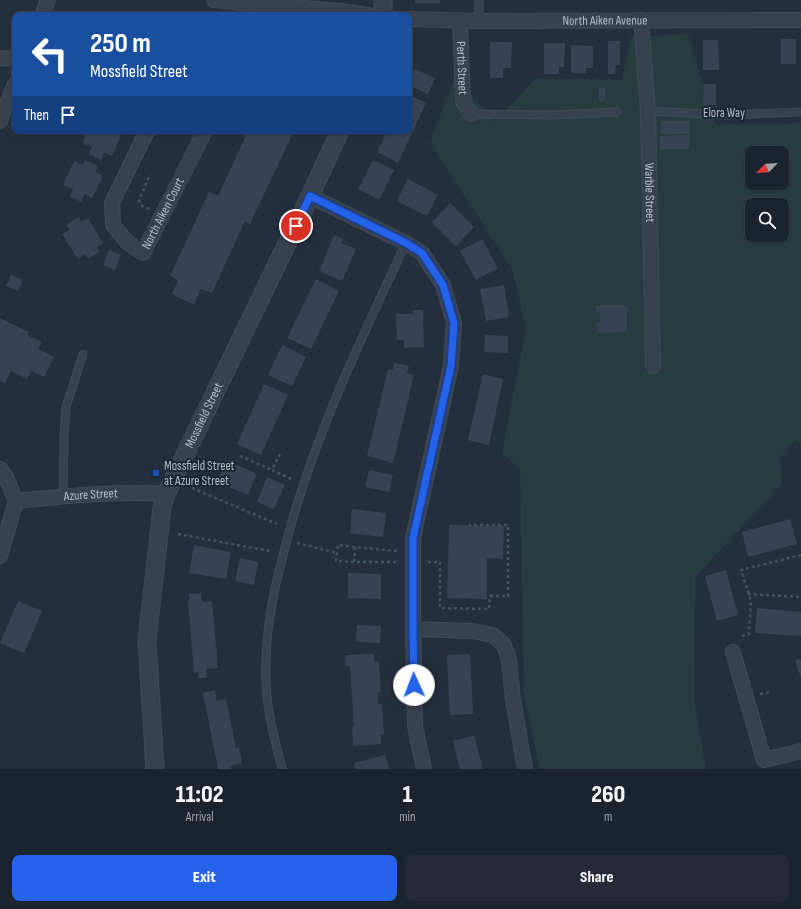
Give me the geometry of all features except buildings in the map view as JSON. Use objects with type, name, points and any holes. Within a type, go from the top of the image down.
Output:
[{"type":"street","points":[[43,12],[48,0]]},
{"type":"street","points":[[214,0],[242,9],[346,12]]},
{"type":"street","points":[[383,0],[383,12]]},
{"type":"street","name":"North Aiken Avenue","points":[[412,19],[479,21],[801,20]]},
{"type":"street","name":"Perth Street","points":[[460,20],[464,101],[472,114]]},
{"type":"street","name":"Warble Street","points":[[641,20],[648,111],[653,366]]},
{"type":"street","points":[[0,58],[12,59]]},
{"type":"street","points":[[0,122],[12,92]]},
{"type":"street","name":"North Aiken Court","points":[[146,134],[112,204],[113,225],[127,242],[143,254],[203,134]]},
{"type":"street","name":"Mossfield Street","points":[[156,768],[147,640],[162,508],[166,494],[339,134]]},
{"type":"street","points":[[310,196],[406,243],[422,253],[443,285],[454,323],[451,366],[413,538],[415,726],[424,769]]},
{"type":"street","points":[[0,469],[6,477],[16,501],[0,556]]},
{"type":"street","name":"Azure Street","points":[[16,501],[63,496],[135,492],[166,494]]},
{"type":"street","points":[[413,629],[472,631],[493,635],[504,645],[510,660],[513,699],[525,769]]},
{"type":"street","points":[[733,652],[764,760],[801,751]]},
{"type":"lane","points":[[478,0],[479,21]]},
{"type":"lane","name":"Elora Way","points":[[648,111],[726,115],[801,112]]},
{"type":"lane","points":[[472,114],[554,115],[617,112]]},
{"type":"lane","points":[[282,769],[270,720],[266,683],[268,634],[276,579],[292,515],[321,432],[356,350],[406,243]]},
{"type":"lane","points":[[63,496],[66,407],[82,354]]},
{"type":"path","points":[[150,174],[139,200],[142,206],[152,210]]},
{"type":"path","points":[[272,470],[280,454]]},
{"type":"path","points":[[240,456],[291,479]]},
{"type":"path","points":[[192,488],[277,524]]},
{"type":"path","points":[[428,562],[440,562],[440,608],[490,609],[490,596],[508,596],[508,525],[469,525]]},
{"type":"path","points":[[178,534],[270,551]]},
{"type":"path","points":[[294,542],[337,553]]},
{"type":"path","points":[[396,562],[336,562],[338,545],[397,551]]},
{"type":"path","points":[[354,562],[355,547]]},
{"type":"path","points":[[742,636],[749,634],[750,602],[741,570],[801,555]]},
{"type":"path","points":[[748,594],[801,597]]},
{"type":"path","points":[[757,695],[771,692]]},
{"type":"green space","points":[[688,34],[715,125],[801,123],[801,446],[796,440],[780,458],[782,484],[695,577],[694,701],[706,769],[540,769],[524,697],[520,469],[502,453],[526,329],[512,269],[430,143],[455,76],[495,122],[536,78],[622,80],[631,37]]},
{"type":"place","name":"Mossfield Street at Azure Street","points":[[156,473]]},
{"type":"route","points":[[296,226],[310,196],[406,243],[422,253],[443,285],[454,323],[451,366],[413,538],[414,685]]}]
